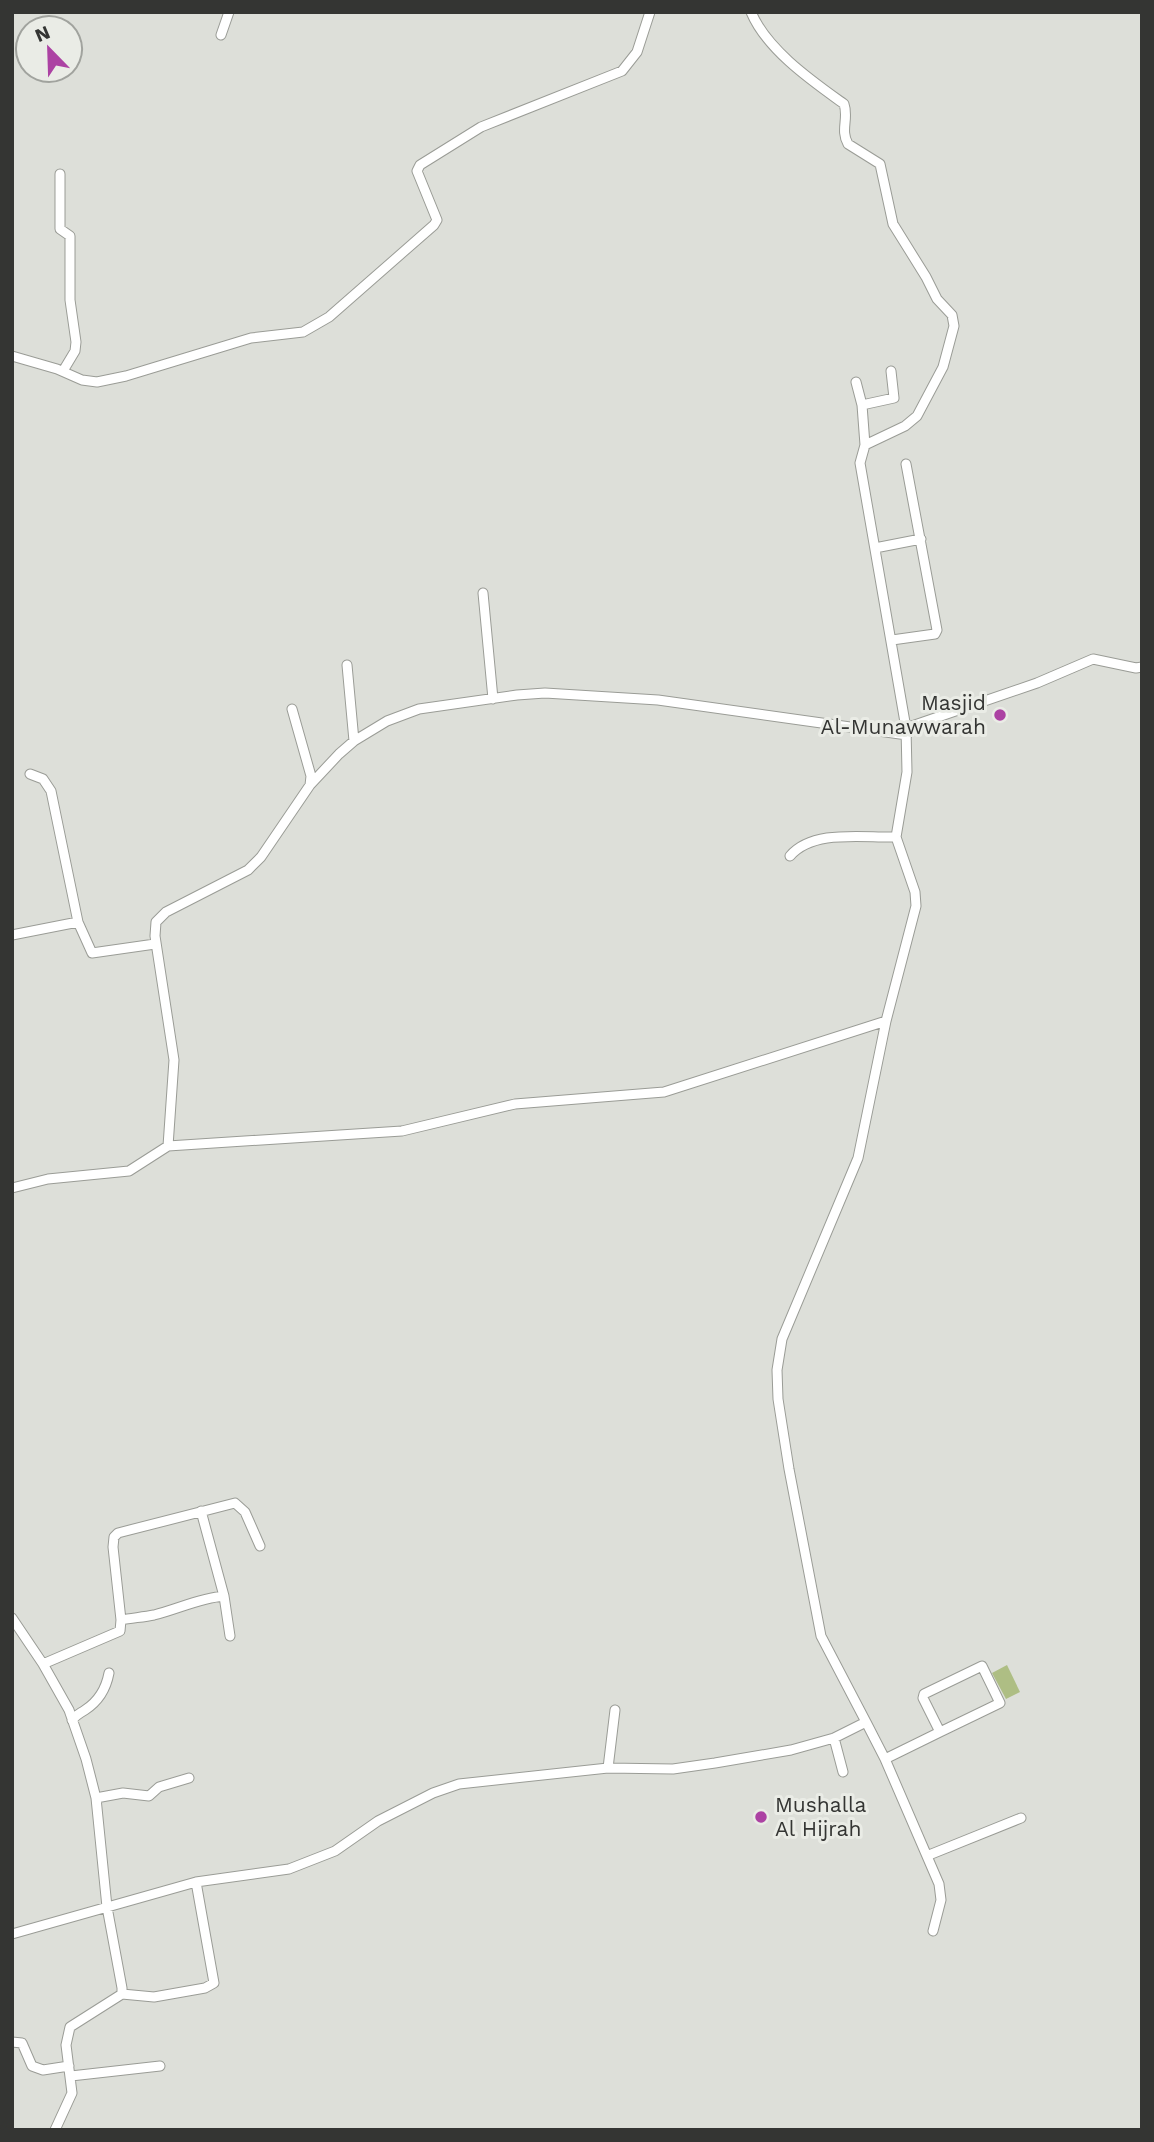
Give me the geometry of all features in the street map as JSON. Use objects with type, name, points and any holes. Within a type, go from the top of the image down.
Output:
[{"type":"street","points":[[221,34],[229,12]]},
{"type":"street","points":[[12,356],[63,371],[82,380],[97,382],[251,338],[308,330],[329,317],[434,225],[437,220],[417,171],[420,165],[481,127],[622,71],[637,52],[650,12]]},
{"type":"street","points":[[751,12],[764,33],[800,71],[844,104],[845,139],[848,144],[878,162],[893,223],[937,299],[952,315],[954,326],[943,367],[917,416],[905,426],[865,445]]},
{"type":"street","points":[[60,174],[60,226],[62,233],[70,236],[70,300],[76,342],[75,351],[63,371]]},
{"type":"street","points":[[862,405],[894,398],[891,371]]},
{"type":"street","points":[[856,382],[862,405],[865,445],[860,468],[906,731],[907,772],[896,837],[917,900],[886,1021],[858,1158],[782,1339],[776,1370],[789,1469],[821,1636],[886,1759],[929,1855],[941,1893],[940,1908],[933,1931]]},
{"type":"street","points":[[892,640],[937,632],[906,464]]},
{"type":"street","points":[[875,548],[921,539]]},
{"type":"street","points":[[483,593],[493,699]]},
{"type":"street","points":[[168,1146],[174,1060],[155,944],[156,922],[166,912],[248,870],[256,863],[310,785],[354,741],[402,714],[419,709],[545,693],[630,697],[906,731],[1037,683],[1093,659],[1142,667]]},
{"type":"street","points":[[347,665],[354,741]]},
{"type":"street","points":[[292,709],[311,776],[310,785]]},
{"type":"street","points":[[30,774],[43,779],[51,791],[78,922],[92,953],[155,944]]},
{"type":"street","points":[[790,856],[802,846],[819,840],[896,837]]},
{"type":"street","points":[[12,935],[78,922]]},
{"type":"street","points":[[12,1188],[48,1179],[124,1172],[168,1146],[402,1131],[515,1104],[664,1092],[886,1021]]},
{"type":"street","points":[[43,1664],[120,1631],[114,1537],[118,1532],[234,1503],[240,1506],[260,1546]]},
{"type":"street","points":[[201,1511],[224,1595],[230,1636]]},
{"type":"street","points":[[121,1620],[154,1615],[205,1597],[224,1595]]},
{"type":"street","points":[[12,1618],[43,1664],[72,1720],[86,1759],[96,1798],[107,1907],[122,1994]]},
{"type":"street","points":[[886,1759],[1000,1703],[982,1666],[924,1694],[923,1698],[940,1732]]},
{"type":"street","points":[[72,1720],[103,1693],[109,1673]]},
{"type":"street","points":[[608,1768],[615,1710]]},
{"type":"street","points":[[12,1934],[197,1882],[280,1872],[296,1867],[335,1851],[378,1821],[433,1793],[459,1784],[608,1768],[673,1769],[773,1754],[834,1738],[866,1722]]},
{"type":"street","points":[[834,1738],[844,1772]]},
{"type":"street","points":[[96,1798],[123,1793],[149,1796],[159,1787],[189,1778]]},
{"type":"street","points":[[929,1855],[1021,1818]]},
{"type":"street","points":[[55,2130],[72,2093],[66,2045],[70,2027],[122,1994],[154,1997],[205,1988],[214,1983],[197,1882]]},
{"type":"street","points":[[12,2042],[22,2043],[32,2066],[43,2070],[160,2066]]},
{"type":"green space","points":[[1007,1665],[1020,1692],[1006,1699],[992,1673]]},
{"type":"place","name":"Masjid Al-Munawwarah","points":[[1000,715]]},
{"type":"place","name":"Mushalla Al Hijrah","points":[[761,1817]]}]
